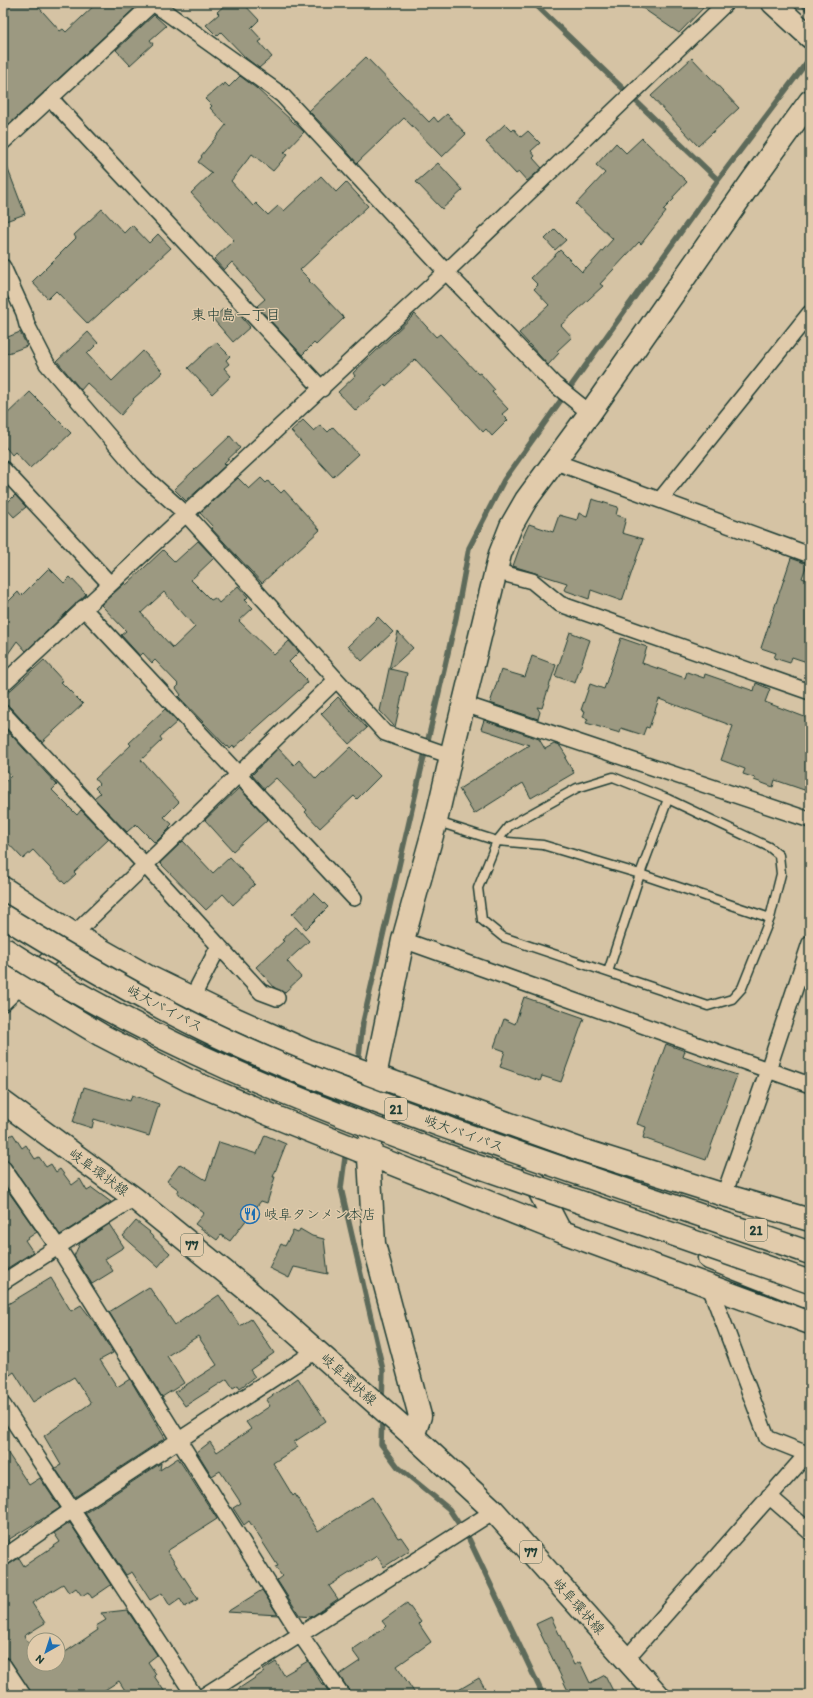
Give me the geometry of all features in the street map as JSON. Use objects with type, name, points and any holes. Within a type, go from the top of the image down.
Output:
[{"type":"main road","points":[[773,3],[805,33]]},
{"type":"main road","points":[[412,1436],[420,1416],[374,1244],[369,1153],[375,1076],[403,940],[436,821],[445,754],[464,704],[500,554],[511,526],[526,500],[553,461],[583,408],[810,101]]},
{"type":"main road","name":"21","points":[[3,888],[75,934],[149,976],[192,998],[307,1051],[582,1150],[724,1195],[810,1220]]},
{"type":"main road","name":"岐大バイパス","points":[[3,916],[94,970],[203,1029],[306,1075],[546,1163],[810,1253]]},
{"type":"main road","name":"岐大バイパス","points":[[3,948],[34,969],[105,1009],[203,1058],[300,1100],[407,1141],[546,1191],[810,1282]]},
{"type":"main road","points":[[149,976],[167,1020],[372,1115],[533,1179],[560,1231]]},
{"type":"main road","points":[[11,982],[101,1035],[182,1076],[278,1118],[369,1153],[560,1231],[710,1287],[810,1322]]},
{"type":"main road","name":"岐阜環状線","points":[[3,1102],[134,1198],[246,1289],[371,1398],[494,1511],[658,1695]]},
{"type":"main road","name":"21","points":[[546,1191],[810,1298]]},
{"type":"main road","name":"21","points":[[701,1215],[810,1245]]},
{"type":"street","points":[[3,142],[153,3],[282,95],[446,272],[556,386],[583,408]]},
{"type":"street","points":[[3,684],[83,608],[322,389],[726,3]]},
{"type":"street","points":[[50,98],[322,389]]},
{"type":"street","points":[[3,267],[24,314],[26,325],[47,364],[142,475],[186,514],[385,733],[445,754]]},
{"type":"street","points":[[660,500],[810,313]]},
{"type":"street","points":[[553,461],[810,555]]},
{"type":"street","points":[[3,469],[110,584]]},
{"type":"street","points":[[495,572],[532,581],[560,604],[810,692]]},
{"type":"street","points":[[83,608],[354,898]]},
{"type":"street","points":[[3,1003],[11,982],[75,934],[336,680]]},
{"type":"street","points":[[464,704],[810,820]]},
{"type":"street","points":[[3,713],[261,992],[278,998]]},
{"type":"street","points":[[403,940],[810,1085]]},
{"type":"street","points":[[724,1195],[768,1070],[810,943]]},
{"type":"street","points":[[192,998],[219,946]]},
{"type":"street","points":[[3,1168],[58,1247],[300,1634],[342,1695]]},
{"type":"street","points":[[3,1282],[134,1198]]},
{"type":"street","points":[[626,1659],[769,1496],[809,1455],[767,1438],[710,1287]]},
{"type":"street","points":[[3,1558],[72,1510],[317,1350]]},
{"type":"street","points":[[3,1405],[194,1695]]},
{"type":"street","points":[[769,1496],[810,1532]]},
{"type":"street","points":[[206,1695],[494,1511]]},
{"type":"street","points":[[3,1665],[24,1695]]},
{"type":"lane","points":[[613,777],[668,799],[769,847],[779,855],[781,874],[770,918],[742,988],[732,999],[708,1006],[503,937],[482,920],[478,888],[497,841],[509,826],[577,788],[613,777]]},
{"type":"lane","points":[[608,972],[640,874],[668,799]]},
{"type":"lane","points":[[436,821],[497,841],[543,845],[640,874],[770,918]]},
{"type":"building","points":[[3,3],[35,3],[60,31],[63,29],[66,32],[97,3],[137,3],[138,5],[3,130]]},
{"type":"building","points":[[227,3],[243,3],[259,20],[251,28],[262,40],[259,42],[272,57],[259,68],[246,58],[221,32],[217,36],[206,25],[219,14],[217,12]]},
{"type":"building","points":[[635,3],[708,3],[679,33]]},
{"type":"building","points":[[154,15],[166,26],[150,40],[153,44],[130,65],[116,50]]},
{"type":"building","points":[[366,57],[429,122],[434,117],[438,122],[447,114],[466,134],[442,157],[404,118],[357,163],[343,146],[309,111]]},
{"type":"building","points":[[692,58],[739,108],[698,146],[651,96]]},
{"type":"building","points":[[240,76],[256,88],[304,132],[284,153],[287,155],[273,171],[252,154],[231,181],[253,206],[256,203],[268,215],[278,206],[284,211],[321,176],[336,192],[346,182],[368,206],[300,270],[344,318],[316,345],[314,343],[302,355],[257,306],[265,299],[232,262],[224,270],[214,259],[234,240],[191,193],[212,173],[198,162],[202,157],[201,156],[226,125],[210,108],[212,106],[205,99],[222,84],[223,86],[225,83],[229,87]]},
{"type":"building","points":[[505,124],[512,131],[514,129],[521,137],[528,131],[540,143],[531,151],[535,156],[533,158],[542,168],[527,181],[519,172],[516,174],[486,142]]},
{"type":"building","points":[[642,138],[687,182],[663,210],[666,212],[641,244],[639,242],[600,284],[603,286],[561,325],[572,337],[557,351],[559,353],[548,365],[519,333],[549,305],[534,289],[538,285],[531,278],[560,250],[582,272],[613,239],[576,204],[605,173],[596,165],[616,143],[626,153]]},
{"type":"building","points":[[3,159],[25,214],[3,222]]},
{"type":"building","points":[[438,163],[463,190],[442,209],[416,182]]},
{"type":"building","points":[[102,209],[124,233],[132,225],[149,243],[158,234],[171,248],[88,324],[56,291],[48,299],[32,282],[76,238],[74,235]]},
{"type":"building","points":[[555,229],[566,240],[555,250],[545,239]]},
{"type":"building","points":[[223,309],[232,318],[237,312],[250,327],[233,342],[213,319]]},
{"type":"building","points":[[415,314],[436,337],[440,334],[478,374],[480,373],[495,390],[492,392],[508,409],[502,414],[508,420],[492,436],[486,429],[483,432],[415,359],[356,411],[338,392],[355,376],[353,373]]},
{"type":"building","points":[[20,332],[27,346],[3,355],[3,339]]},
{"type":"building","points":[[88,332],[98,343],[87,354],[112,381],[143,351],[163,372],[133,399],[134,400],[121,415],[87,383],[81,390],[57,361]]},
{"type":"building","points":[[216,342],[230,356],[226,360],[229,364],[224,368],[231,376],[212,394],[188,368]]},
{"type":"building","points":[[30,392],[71,433],[30,468],[15,452],[12,455],[3,444],[3,418]]},
{"type":"building","points":[[303,420],[314,431],[321,425],[328,432],[333,427],[358,454],[333,477],[291,431]]},
{"type":"building","points":[[230,436],[240,448],[224,463],[226,465],[186,501],[174,489]]},
{"type":"building","points":[[238,478],[249,489],[261,478],[266,483],[268,481],[281,493],[284,490],[320,530],[262,583],[211,528],[213,527],[200,513]]},
{"type":"building","points":[[15,495],[26,507],[14,517],[4,506]]},
{"type":"building","points":[[592,499],[618,507],[616,515],[626,518],[622,533],[643,539],[622,601],[591,590],[589,599],[564,590],[567,583],[513,566],[529,524],[553,532],[559,515],[577,520],[579,513],[587,516]]},
{"type":"building","points":[[198,541],[214,558],[191,580],[211,600],[215,598],[219,603],[238,586],[248,597],[245,600],[253,608],[239,621],[274,655],[289,641],[299,652],[289,662],[306,679],[305,680],[307,683],[234,748],[233,746],[230,749],[228,746],[227,747],[179,697],[181,695],[176,688],[179,685],[155,660],[152,663],[143,653],[140,656],[121,635],[126,631],[101,605],[125,583],[126,585],[163,550],[175,562]],"holes":[[[164,592],[195,627],[173,648],[141,613]]]},
{"type":"building","points":[[791,558],[807,564],[802,578],[810,581],[810,663],[792,657],[790,663],[774,658],[776,653],[761,648]]},
{"type":"building","points":[[49,568],[64,583],[70,577],[86,594],[26,651],[17,641],[3,661],[3,607],[18,592],[21,596]]},
{"type":"building","points":[[378,617],[393,632],[362,661],[348,646]]},
{"type":"building","points":[[398,632],[413,648],[390,669],[407,673],[395,727],[380,711]]},
{"type":"building","points":[[570,632],[590,640],[575,683],[555,676]]},
{"type":"building","points":[[621,638],[647,647],[642,663],[685,678],[687,672],[704,678],[705,674],[754,691],[756,683],[770,689],[765,702],[810,719],[810,792],[775,780],[773,787],[743,774],[745,769],[721,760],[733,726],[659,699],[649,728],[646,727],[643,735],[621,728],[620,733],[586,723],[588,719],[583,717],[585,711],[581,710],[590,684],[604,689]]},
{"type":"building","points":[[532,656],[556,665],[542,708],[537,707],[540,712],[538,719],[490,703],[501,670],[525,677]]},
{"type":"building","points":[[44,660],[63,681],[61,682],[83,704],[42,742],[10,707],[3,704],[3,697]]},
{"type":"building","points":[[338,697],[367,728],[349,744],[321,714]]},
{"type":"building","points":[[165,709],[177,722],[160,737],[162,740],[141,760],[179,802],[164,817],[172,824],[169,827],[170,828],[155,843],[136,824],[127,832],[94,798],[100,793],[95,788],[99,784],[95,779],[131,745],[129,743]]},
{"type":"building","points":[[484,720],[539,739],[545,749],[554,744],[560,746],[574,773],[531,798],[523,783],[474,814],[459,789],[529,745],[481,729]]},
{"type":"building","points":[[3,726],[57,785],[52,790],[77,815],[81,810],[109,839],[74,872],[76,874],[65,884],[33,850],[23,859],[3,838],[3,784],[11,776],[3,767]]},
{"type":"building","points":[[351,747],[380,776],[357,799],[354,796],[320,828],[305,812],[307,810],[276,778],[264,789],[252,775],[278,748],[294,765],[299,760],[316,779]]},
{"type":"building","points":[[239,788],[268,819],[233,851],[205,820]]},
{"type":"building","points":[[183,841],[213,873],[230,857],[255,884],[233,905],[223,894],[206,910],[160,863]]},
{"type":"building","points":[[314,893],[328,907],[306,929],[292,914]]},
{"type":"building","points":[[296,927],[309,941],[287,961],[301,977],[284,993],[275,988],[256,967],[284,941],[282,940]]},
{"type":"building","points":[[524,997],[584,1018],[561,1082],[542,1076],[540,1081],[500,1067],[505,1051],[494,1047],[504,1019],[515,1024]]},
{"type":"building","points":[[666,1044],[685,1051],[683,1057],[737,1075],[706,1160],[643,1138],[646,1127],[637,1124]]},
{"type":"building","points":[[84,1087],[130,1101],[132,1095],[159,1104],[149,1136],[94,1119],[92,1128],[73,1122]]},
{"type":"building","points":[[13,1134],[22,1148],[26,1145],[35,1159],[39,1157],[46,1167],[51,1164],[56,1172],[60,1169],[72,1185],[80,1179],[87,1191],[92,1188],[111,1202],[60,1235],[10,1163],[3,1159],[3,1140]]},
{"type":"building","points":[[265,1135],[286,1144],[273,1177],[275,1177],[267,1203],[261,1201],[230,1241],[221,1235],[217,1240],[195,1224],[204,1213],[177,1193],[179,1190],[167,1181],[180,1164],[206,1180],[219,1142],[257,1154]]},
{"type":"building","points":[[3,1184],[37,1232],[25,1240],[33,1252],[3,1271]]},
{"type":"building","points":[[136,1221],[150,1232],[149,1233],[170,1253],[158,1267],[123,1236]]},
{"type":"building","points":[[109,1224],[124,1247],[105,1259],[113,1271],[92,1284],[74,1256],[80,1243]]},
{"type":"building","points":[[300,1229],[312,1236],[324,1239],[328,1274],[294,1267],[289,1278],[269,1268],[281,1244],[285,1246],[293,1231],[298,1233]]},
{"type":"building","points":[[51,1278],[71,1311],[81,1305],[94,1322],[113,1353],[100,1360],[117,1387],[130,1379],[165,1438],[75,1497],[55,1468],[61,1465],[44,1436],[91,1403],[74,1377],[33,1402],[14,1372],[3,1380],[3,1307]]},
{"type":"building","points":[[149,1287],[175,1325],[219,1295],[240,1326],[251,1319],[274,1353],[250,1370],[255,1377],[240,1388],[238,1385],[233,1388],[227,1379],[185,1406],[175,1392],[217,1365],[198,1336],[167,1356],[184,1383],[162,1397],[109,1312]]},
{"type":"building","points":[[298,1378],[326,1421],[294,1442],[298,1447],[273,1463],[293,1496],[295,1494],[318,1531],[372,1497],[398,1538],[401,1537],[410,1550],[384,1567],[377,1556],[329,1586],[338,1599],[311,1617],[300,1616],[277,1580],[282,1576],[275,1567],[278,1566],[249,1521],[244,1525],[233,1508],[241,1503],[220,1471],[212,1476],[197,1452],[210,1442],[217,1452],[251,1429],[246,1422],[270,1406],[266,1400]]},
{"type":"building","points":[[3,1446],[29,1485],[40,1478],[60,1508],[8,1540],[9,1543],[3,1547]]},
{"type":"building","points":[[178,1458],[217,1519],[167,1551],[198,1599],[185,1607],[180,1599],[170,1606],[162,1593],[150,1600],[132,1572],[126,1575],[85,1513],[161,1463],[160,1470]]},
{"type":"building","points":[[70,1523],[111,1585],[92,1598],[88,1592],[82,1596],[76,1588],[69,1593],[63,1584],[32,1603],[45,1623],[30,1632],[26,1632],[26,1635],[24,1636],[26,1639],[26,1672],[66,1672],[66,1652],[98,1630],[96,1626],[106,1620],[101,1613],[127,1610],[157,1655],[148,1662],[156,1674],[154,1676],[167,1695],[128,1695],[119,1681],[97,1695],[33,1695],[10,1660],[3,1656],[3,1567],[19,1558],[24,1566],[60,1542],[54,1533]]},
{"type":"building","points":[[262,1590],[278,1615],[227,1612]]},
{"type":"building","points":[[407,1603],[421,1622],[419,1624],[431,1642],[397,1666],[416,1695],[351,1695],[339,1675],[360,1661],[352,1650],[383,1629],[386,1626],[382,1621]]},
{"type":"building","points":[[551,1617],[574,1665],[580,1662],[590,1683],[605,1675],[615,1695],[564,1695],[569,1693],[536,1624]]},
{"type":"building","points":[[308,1661],[323,1686],[324,1685],[331,1695],[229,1695],[264,1672],[263,1670],[276,1662],[284,1675]]},
{"type":"building","points":[[479,1678],[489,1695],[450,1695]]},
{"type":"waterway","points":[[534,3],[718,180]]},
{"type":"waterway","points":[[802,3],[810,12]]},
{"type":"waterway","points":[[358,1064],[363,1022],[456,618],[469,548],[504,480],[718,180],[810,58]]},
{"type":"waterway","points":[[346,1150],[341,1188],[383,1370],[382,1402]]},
{"type":"waterway","points":[[382,1417],[381,1444],[398,1467],[449,1509],[469,1539],[543,1695]]},
{"type":"place","name":"岐阜タンメン本店","points":[[250,1214]]},
{"type":"district","name":"東中島一丁目","points":[[236,315]]}]
